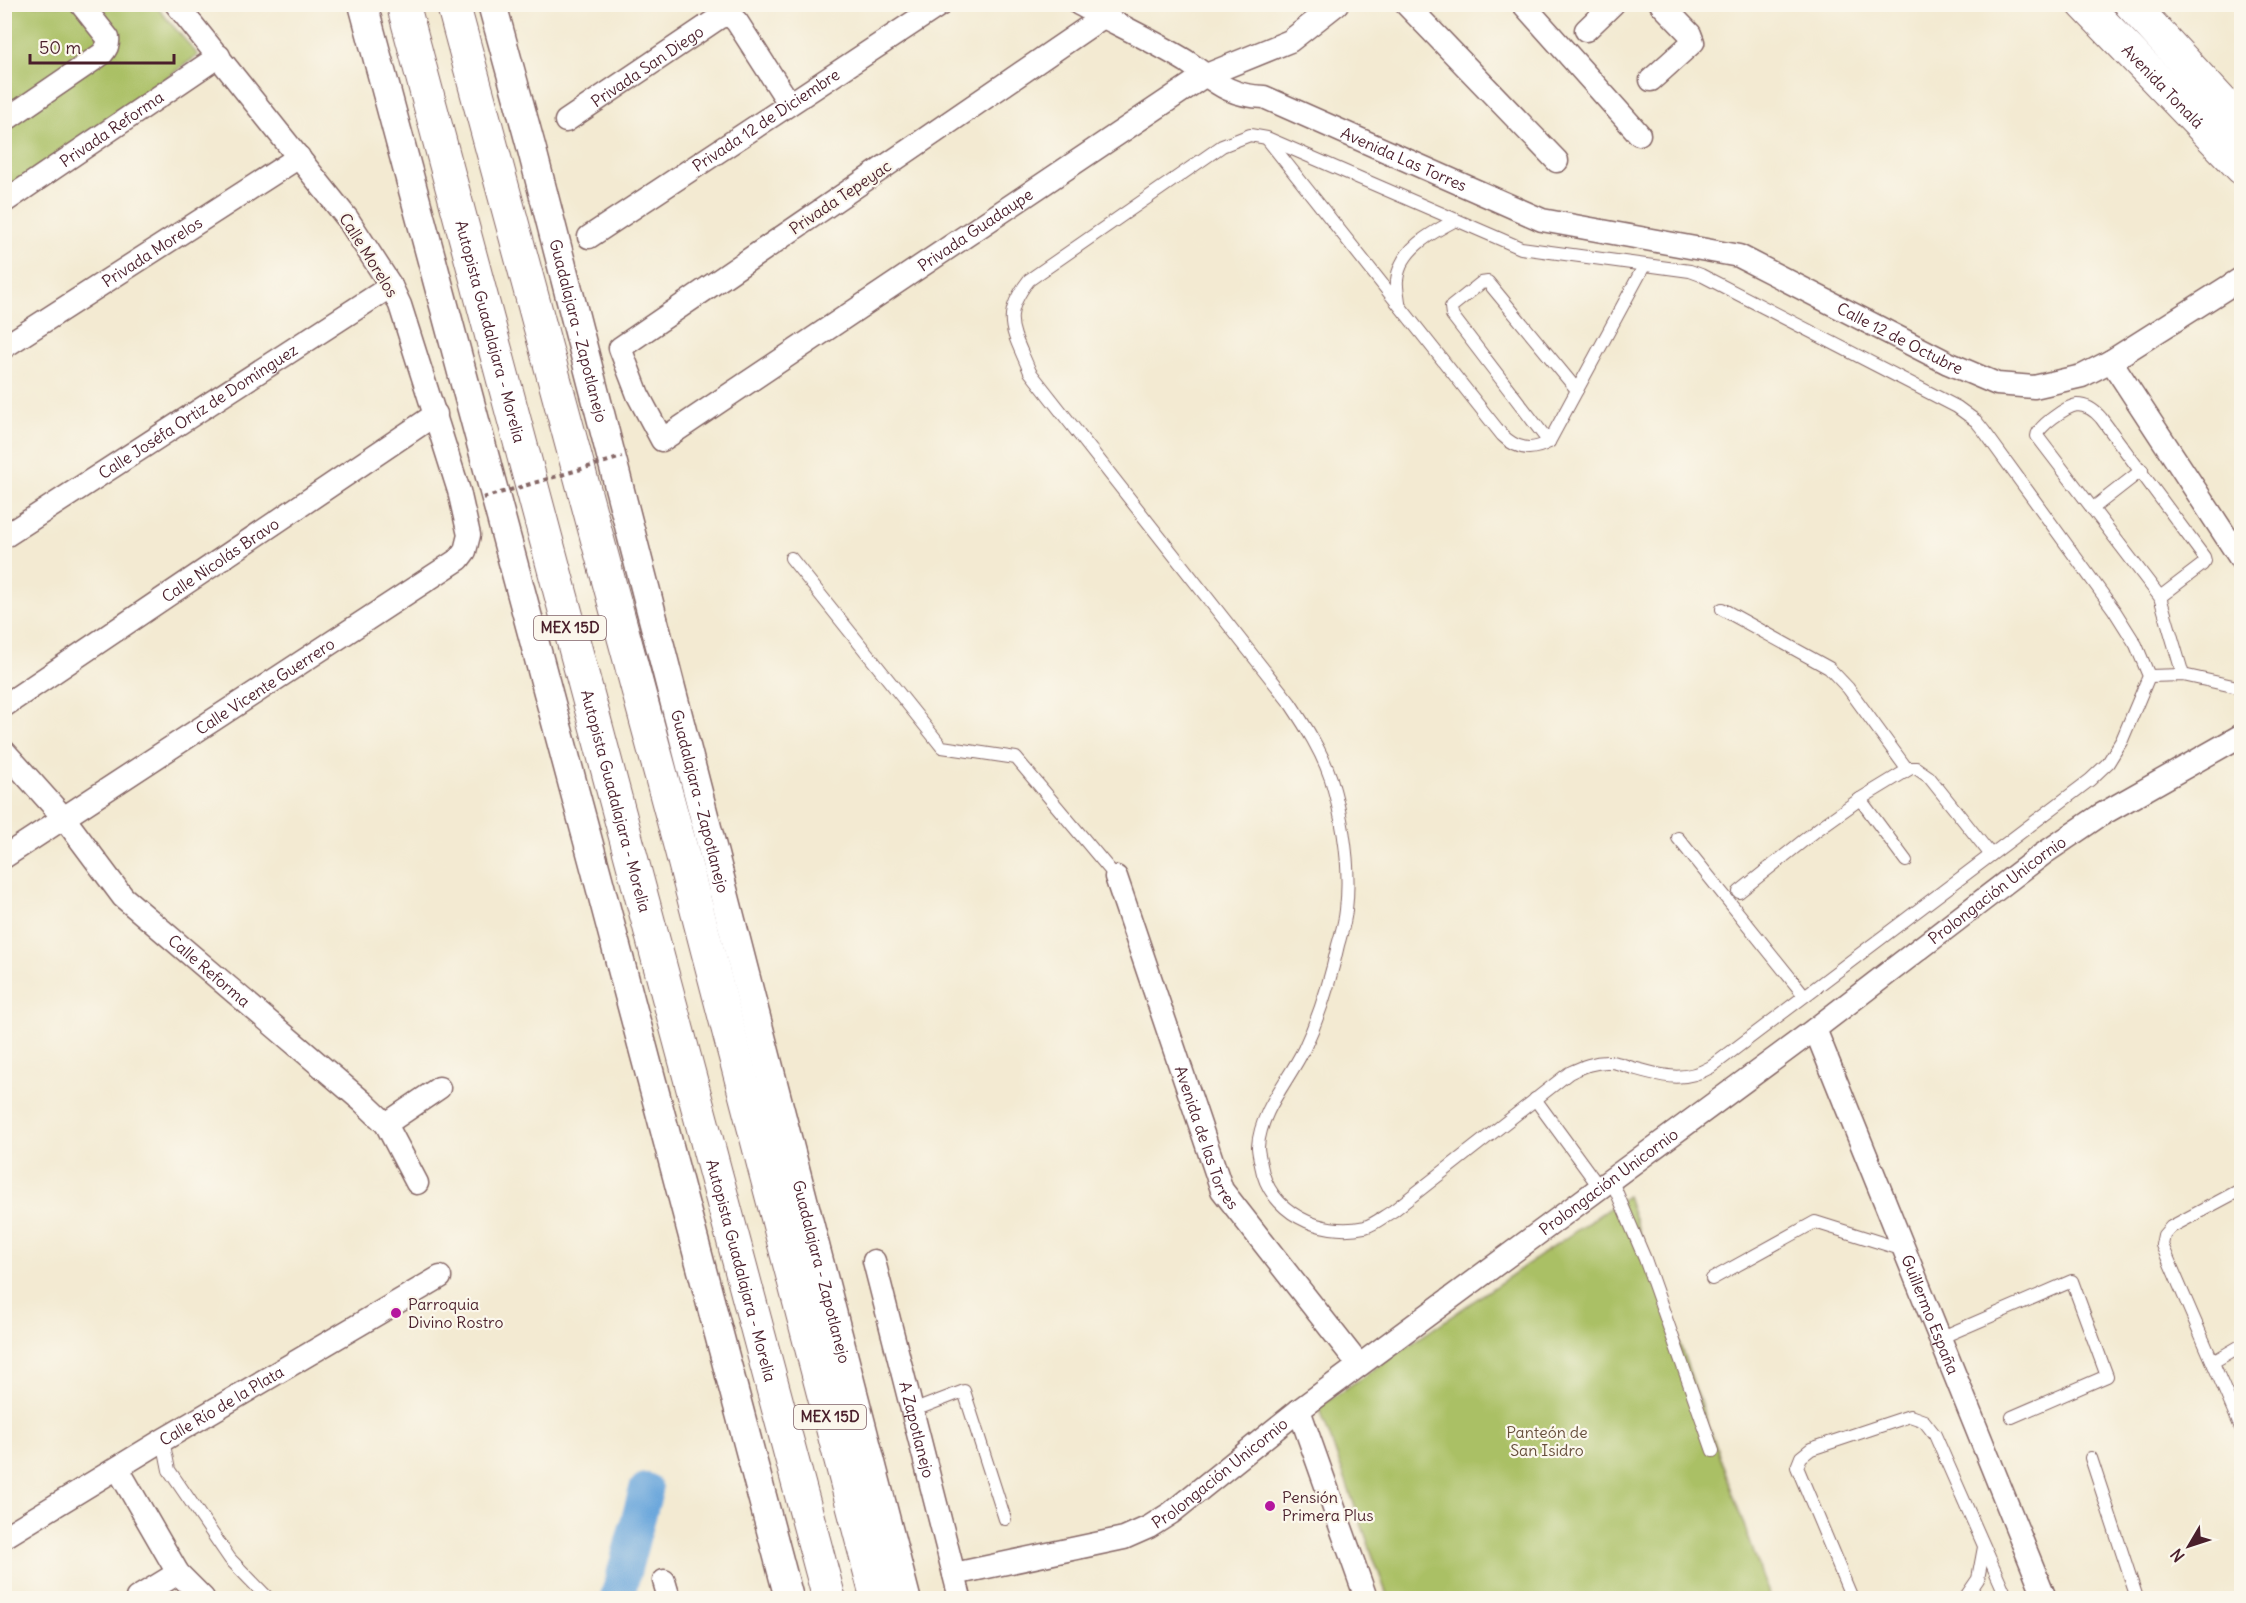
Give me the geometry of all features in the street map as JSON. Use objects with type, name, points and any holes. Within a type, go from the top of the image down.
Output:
[{"type":"main road","name":"Autopista Guadalajara - Morelia","points":[[403,4],[829,1599]]},
{"type":"main road","name":"MEX 15D","points":[[453,4],[674,826],[878,1599]]},
{"type":"main road","name":"Avenida Tonalá","points":[[2084,4],[2241,168]]},
{"type":"main road","name":"Avenida Tonalá","points":[[2131,4],[2241,124]]},
{"type":"street","points":[[4,121],[102,54],[109,43],[105,34],[81,4]]},
{"type":"street","name":"Calle Morelos","points":[[176,4],[347,218],[391,286],[400,305],[436,414],[462,502],[469,536],[465,551]]},
{"type":"street","points":[[363,4],[789,1599]]},
{"type":"street","name":"Guadalajara - Zapotlanejo","points":[[492,4],[532,150],[906,1599]]},
{"type":"street","name":"Privada 12 de Diciembre","points":[[589,237],[941,4]]},
{"type":"street","name":"Avenida Las Torres","points":[[1079,4],[1186,61],[1211,72],[1248,81],[1264,97],[1542,220]]},
{"type":"street","points":[[1406,4],[1557,161]]},
{"type":"street","points":[[1523,4],[1639,134]]},
{"type":"street","points":[[1586,30],[1613,4]]},
{"type":"street","points":[[1651,80],[1693,42],[1690,34],[1661,4]]},
{"type":"street","name":"Privada Guadaupe","points":[[638,395],[662,440],[1211,72],[1290,41],[1329,7]]},
{"type":"street","name":"Privada San Diego","points":[[566,121],[720,17],[730,15],[737,22],[789,103]]},
{"type":"street","name":"Privada Tepeyac","points":[[638,395],[620,348],[1103,17]]},
{"type":"street","name":"Privada Reforma","points":[[4,202],[219,56]]},
{"type":"street","name":"Privada Morelos","points":[[4,347],[299,157]]},
{"type":"street","name":"Calle 12 de Octubre","points":[[1542,220],[1739,256],[1948,363],[1997,384],[2034,387],[2082,376],[2111,361],[2241,278]]},
{"type":"street","name":"Calle Joséfa Ortiz de Domínguez","points":[[4,537],[391,286]]},
{"type":"street","points":[[2111,361],[2241,561]]},
{"type":"street","name":"Calle Nicolás Bravo","points":[[4,706],[436,414]]},
{"type":"street","name":"Calle Vicente Guerrero","points":[[4,857],[459,559],[465,551]]},
{"type":"street","name":"Prolongación Unicornio","points":[[954,1574],[1124,1538],[1149,1527],[1171,1513],[1299,1410],[1815,1029],[2043,855],[2133,795],[2241,735]]},
{"type":"street","name":"Calle Reforma","points":[[4,751],[64,818],[123,897],[386,1124],[417,1183]]},
{"type":"street","name":"Avenida de las Torres","points":[[1116,877],[1222,1190],[1359,1365]]},
{"type":"street","name":"Guillermo España","points":[[1815,1029],[2045,1599]]},
{"type":"street","points":[[386,1124],[439,1088]]},
{"type":"street","name":"A Zapotlanejo","points":[[874,1261],[960,1599]]},
{"type":"street","name":"Calle Río de la Plata","points":[[4,1537],[163,1440],[440,1277]]},
{"type":"street","points":[[1299,1410],[1366,1599]]},
{"type":"street","points":[[118,1468],[178,1573],[203,1599]]},
{"type":"street","points":[[137,1599],[178,1573]]},
{"type":"lane","points":[[1250,135],[1267,138],[1456,220],[1521,248],[1701,274],[1966,413],[1984,431],[2114,610],[2136,645],[2149,676],[2122,740],[2108,763],[2074,793],[1711,1067],[1697,1075],[1670,1077],[1612,1062],[1588,1064],[1569,1073],[1393,1211],[1368,1226],[1346,1229],[1322,1228],[1300,1218],[1278,1202],[1264,1180],[1258,1148],[1265,1120],[1319,1017],[1346,911],[1347,872],[1343,833],[1330,778],[1313,738],[1290,704],[1030,372],[1013,328],[1011,312],[1017,296],[1029,280],[1222,146],[1250,135]]},
{"type":"lane","points":[[1267,138],[1509,441],[1517,446],[1532,449],[1549,442],[1644,266]]},
{"type":"lane","points":[[1400,306],[1397,280],[1402,262],[1418,242],[1456,220]]},
{"type":"lane","points":[[1549,442],[1452,315],[1451,307],[1480,283],[1488,282],[1577,390]]},
{"type":"lane","points":[[2160,597],[2205,561],[2142,470],[2101,418],[2088,407],[2073,405],[2039,428],[2038,439],[2160,597],[2183,675]]},
{"type":"lane","points":[[2092,509],[2142,470]]},
{"type":"lane","points":[[791,558],[942,747],[1016,758],[1116,877]]},
{"type":"lane","points":[[1722,609],[1829,668],[1848,688],[1907,770]]},
{"type":"lane","points":[[2149,676],[2183,675],[2241,688]]},
{"type":"lane","points":[[1739,892],[1818,829],[1860,799],[1907,770],[1916,768],[1929,777],[1991,855]]},
{"type":"lane","points":[[1860,799],[1906,861]]},
{"type":"lane","points":[[1678,838],[1804,995]]},
{"type":"lane","points":[[1535,1099],[1605,1184],[1645,1259],[1713,1451]]},
{"type":"lane","points":[[2241,1189],[2171,1227],[2164,1235],[2162,1245],[2241,1430]]},
{"type":"lane","points":[[1712,1279],[1815,1222],[1904,1250]]},
{"type":"lane","points":[[1940,1338],[2072,1281],[2107,1376],[2012,1417]]},
{"type":"lane","points":[[2212,1362],[2241,1345]]},
{"type":"lane","points":[[912,1411],[964,1391],[1005,1519]]},
{"type":"lane","points":[[1852,1599],[1797,1467],[1801,1456],[1811,1449],[1910,1416],[1924,1421],[1935,1436],[2007,1599]]},
{"type":"lane","points":[[163,1440],[169,1470],[230,1559],[268,1599]]},
{"type":"lane","points":[[2091,1458],[2137,1599]]},
{"type":"lane","points":[[1965,1599],[1978,1579],[1984,1547]]},
{"type":"path","points":[[483,498],[622,457]]},
{"type":"green space","points":[[5,5],[155,5],[198,55],[58,156],[5,191]]},
{"type":"green space","name":"Panteón de San Isidro","points":[[1627,1196],[1770,1598],[1388,1598],[1319,1407]]},
{"type":"waterway","points":[[617,1598],[646,1490]]},
{"type":"place","name":"Parroquia Divino Rostro","points":[[396,1313]]},
{"type":"place","name":"Pensión Primera Plus","points":[[1270,1506]]}]
